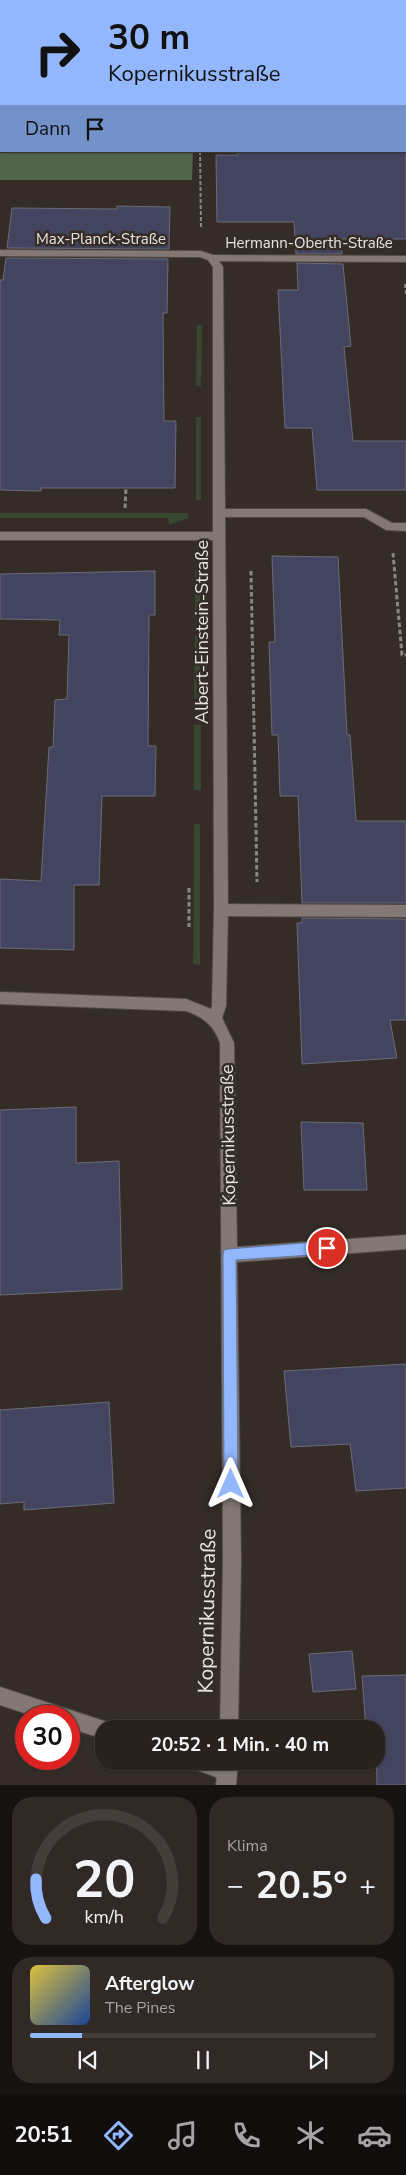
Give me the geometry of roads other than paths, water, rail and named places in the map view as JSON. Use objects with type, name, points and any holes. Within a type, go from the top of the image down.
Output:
[{"type":"street","name":"Max-Planck-Straße","points":[[0,253],[207,256]]},
{"type":"street","name":"Hermann-Oberth-Straße","points":[[207,256],[406,258]]},
{"type":"street","name":"Albert-Einstein-Straße","points":[[207,256],[218,267],[221,910],[219,1006],[215,1018]]},
{"type":"street","points":[[219,512],[366,513],[390,527],[406,528]]},
{"type":"street","points":[[0,536],[219,536]]},
{"type":"street","points":[[221,910],[406,911]]},
{"type":"street","points":[[0,998],[186,1005],[203,1010],[215,1018]]},
{"type":"street","name":"Kopernikusstraße","points":[[215,1018],[223,1030],[226,1043],[232,1561],[229,1720]]},
{"type":"street","points":[[229,1255],[406,1242]]},
{"type":"street","points":[[0,1696],[27,1705]]},
{"type":"street","points":[[80,1722],[95,1727]]}]
